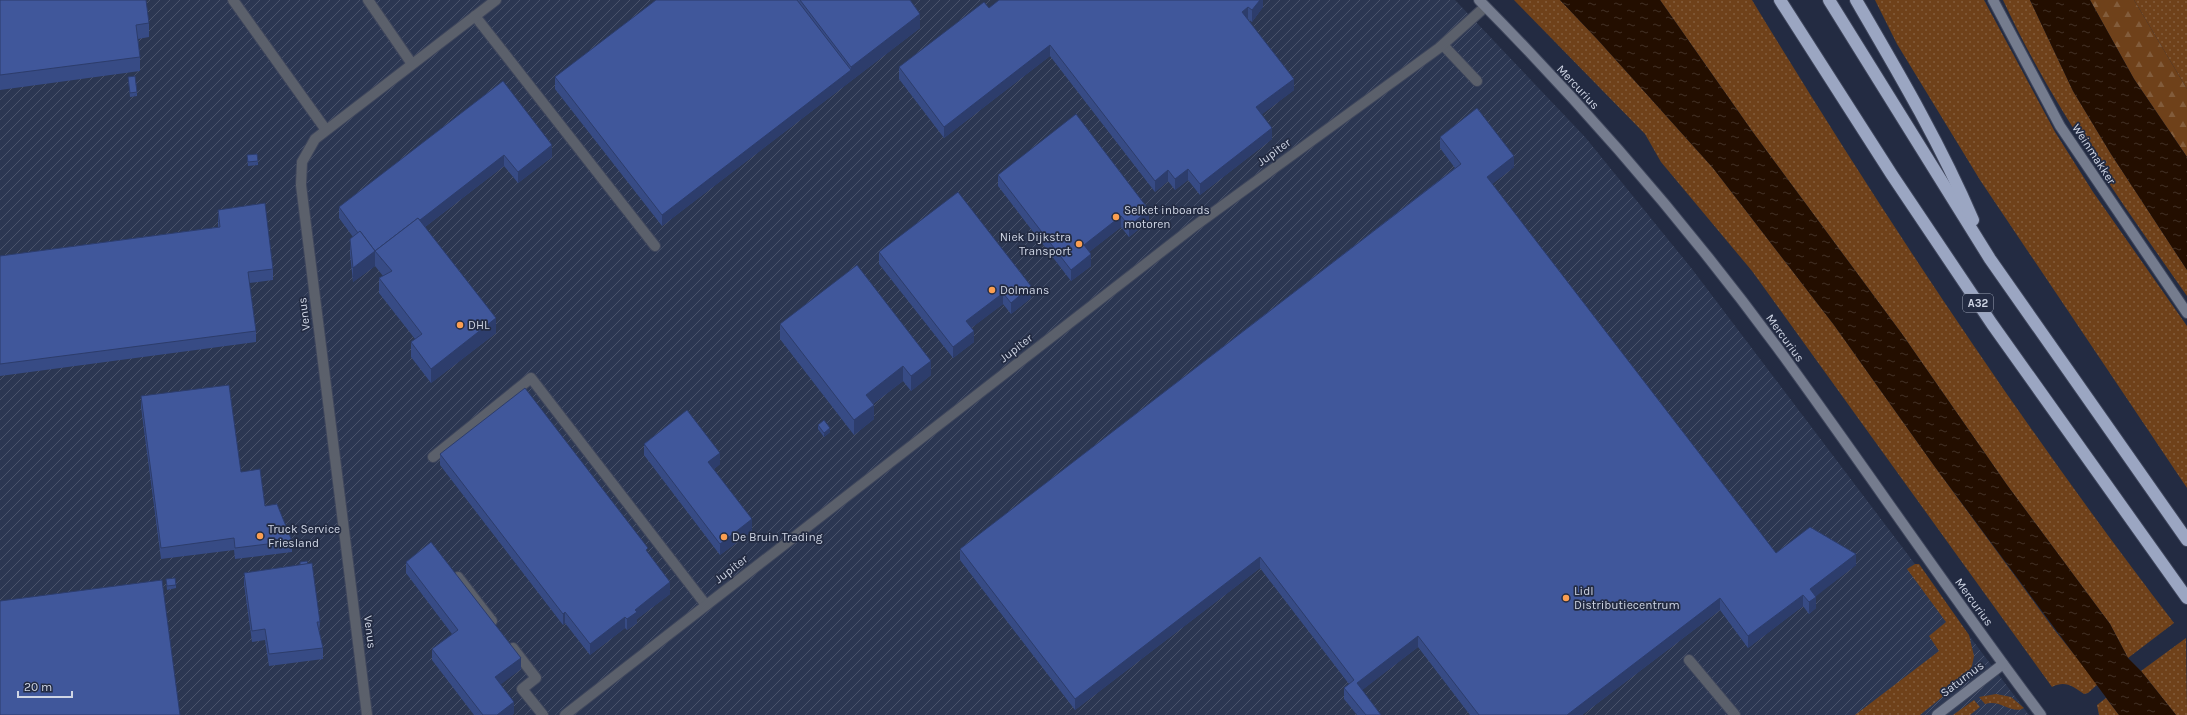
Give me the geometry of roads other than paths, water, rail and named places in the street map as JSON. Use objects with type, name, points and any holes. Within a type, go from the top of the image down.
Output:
[{"type":"highway","name":"A32","points":[[1780,0],[1892,175],[1992,324],[2187,598]]},
{"type":"highway","name":"A32","points":[[1830,0],[1990,259],[2187,540]]},
{"type":"highway","name":"A32","points":[[1856,0],[1902,78],[1951,169],[1990,259]]},
{"type":"main road","name":"Weinmakker","points":[[1993,0],[2060,126],[2187,313]]},
{"type":"main road","name":"Mercurius","points":[[1482,3],[1590,119],[1679,221],[1776,346],[2041,715]]},
{"type":"main road","name":"Saturnus","points":[[1937,715],[2003,664]]},
{"type":"street","points":[[233,0],[326,130]]},
{"type":"street","points":[[368,0],[412,64]]},
{"type":"street","name":"Venus","points":[[367,715],[301,185],[302,162],[315,139],[496,0]]},
{"type":"street","name":"Jupiter","points":[[564,715],[1192,228],[1443,45],[1482,3]]},
{"type":"street","points":[[475,16],[655,246]]},
{"type":"street","points":[[1443,45],[1477,81]]},
{"type":"street","points":[[433,457],[531,378],[706,605]]},
{"type":"street","points":[[458,577],[497,627]]},
{"type":"street","points":[[507,640],[536,678],[522,689],[544,715]]},
{"type":"street","points":[[1689,660],[1735,715]]},
{"type":"water","points":[[1560,0],[1660,0],[1752,131],[1902,334],[2007,485],[2110,624],[2128,658],[2141,671],[2176,715],[2119,715],[1935,467],[1834,325],[1713,168]]},
{"type":"water","points":[[2030,0],[2090,0],[2134,79],[2187,157],[2187,270],[2111,154],[2073,91]]},
{"type":"place","name":"Selket inboards motoren","points":[[1116,217]]},
{"type":"place","name":"Niek Dijkstra Transport","points":[[1079,244]]},
{"type":"place","name":"Dolmans","points":[[992,290]]},
{"type":"place","name":"DHL","points":[[460,325]]},
{"type":"place","name":"Truck Service Friesland","points":[[260,536]]},
{"type":"place","name":"De Bruin Trading","points":[[724,537]]},
{"type":"place","name":"Lidl Distributiecentrum","points":[[1566,598]]}]
